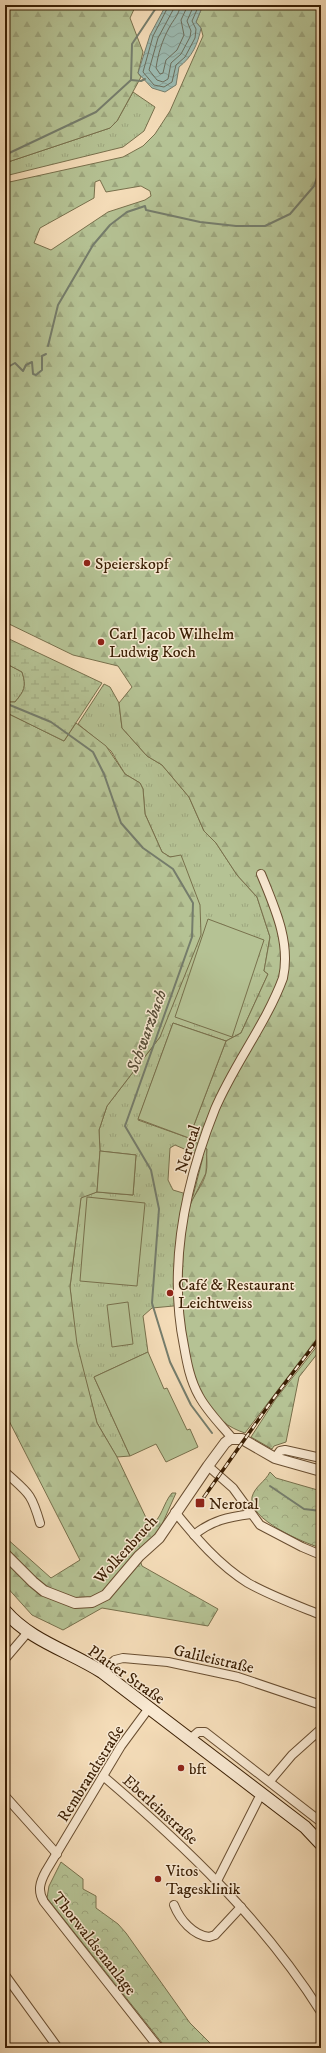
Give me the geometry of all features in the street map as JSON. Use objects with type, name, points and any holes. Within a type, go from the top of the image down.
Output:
[{"type":"main road","name":"Platter Straße","points":[[5,1611],[28,1632],[102,1672],[305,1827],[321,1844]]},
{"type":"street","name":"Nerotal","points":[[232,1438],[206,1407],[192,1380],[179,1313],[178,1249],[196,1165],[215,1109],[283,978],[286,957],[284,944],[278,921],[261,874]]},
{"type":"street","points":[[321,1471],[275,1458],[242,1439],[232,1438],[225,1443],[208,1466],[233,1488],[256,1521],[266,1529],[302,1548],[321,1555]]},
{"type":"street","points":[[275,1458],[280,1451],[285,1450],[321,1458]]},
{"type":"street","name":"Wolkenbruch","points":[[5,1554],[33,1582],[44,1590],[68,1601],[88,1603],[96,1601],[106,1595],[139,1556],[163,1533],[175,1512],[208,1466]]},
{"type":"street","points":[[5,1472],[28,1492],[34,1503],[40,1523]]},
{"type":"street","points":[[175,1512],[194,1535],[218,1559],[248,1583],[321,1615]]},
{"type":"street","points":[[194,1535],[218,1519],[251,1514]]},
{"type":"street","points":[[5,1659],[28,1632]]},
{"type":"street","name":"Galileistraße","points":[[102,1672],[115,1660],[123,1658],[168,1662],[238,1676],[321,1705]]},
{"type":"street","name":"Rembrandtstraße","points":[[57,1854],[121,1746],[149,1708]]},
{"type":"street","points":[[270,1781],[292,1754],[321,1729]]},
{"type":"street","points":[[190,1739],[198,1732],[205,1732],[321,1822]]},
{"type":"street","name":"Eberleinstraße","points":[[103,1776],[177,1840],[217,1881],[271,1942],[321,2012]]},
{"type":"street","points":[[217,1881],[261,1794]]},
{"type":"street","points":[[5,1796],[57,1854]]},
{"type":"street","name":"Thorwaldsenanlage","points":[[57,1854],[40,1882],[39,1890],[41,1898],[159,2048]]},
{"type":"street","points":[[174,1905],[178,1915],[192,1930],[209,1937],[215,1935],[241,1907]]},
{"type":"street","points":[[5,1975],[58,2048]]},
{"type":"green space","points":[[5,5],[136,5],[130,18],[143,52],[138,73],[141,77],[117,121],[110,128],[5,163]]},
{"type":"green space","points":[[203,5],[321,5],[321,1330],[318,1337],[245,1433],[233,1428],[217,1417],[205,1402],[196,1384],[185,1335],[182,1280],[183,1253],[185,1229],[190,1204],[205,1178],[207,1167],[207,1149],[189,1138],[226,1041],[241,1033],[268,974],[264,971],[270,937],[257,897],[237,875],[216,843],[204,831],[189,797],[162,765],[147,756],[122,728],[119,703],[132,687],[118,666],[73,655],[5,622],[5,183],[123,157],[143,146],[155,134],[170,111],[203,36],[201,28],[196,22]],"holes":[[[100,180],[106,192],[141,186],[150,191],[151,196],[145,200],[108,212],[51,250],[34,243],[40,228],[94,198],[95,182]]]},
{"type":"green space","points":[[133,92],[155,107],[144,131],[123,147],[5,176],[5,163],[110,128],[117,121]]},
{"type":"green space","points":[[5,637],[102,683],[64,741],[5,712],[5,702],[15,702],[21,695],[24,688],[24,681],[22,672],[5,663]]},
{"type":"green space","points":[[5,663],[22,672],[24,677],[24,688],[21,695],[15,702],[5,702]]},
{"type":"green space","points":[[104,684],[110,687],[119,703],[122,728],[147,756],[162,765],[189,797],[204,831],[216,843],[237,875],[257,897],[270,937],[264,971],[268,974],[241,1033],[226,1041],[173,1023],[138,1120],[189,1138],[207,1149],[206,1173],[189,1207],[182,1291],[184,1305],[152,1308],[143,1316],[148,1352],[94,1377],[130,1456],[117,1457],[97,1423],[76,1344],[70,1287],[81,1197],[97,1192],[133,1195],[136,1155],[100,1151],[99,1130],[107,1106],[160,1037],[181,856],[170,857],[162,852],[145,814],[143,789],[140,783],[125,774],[111,751],[78,724]],"holes":[[[175,1145],[203,1157],[193,1196],[173,1190],[168,1180],[170,1148]]]},
{"type":"green space","points":[[5,712],[64,741],[76,723],[106,746],[125,774],[140,783],[143,789],[145,814],[162,852],[170,857],[181,855],[200,905],[201,935],[160,1037],[107,1106],[99,1130],[100,1151],[97,1192],[81,1198],[70,1287],[77,1344],[97,1423],[117,1457],[150,1526],[160,1515],[166,1501],[172,1493],[176,1493],[160,1529],[100,1597],[78,1601],[44,1587],[5,1549],[5,1537],[51,1578],[80,1560],[5,1413]]},
{"type":"green space","points":[[208,919],[264,940],[232,1037],[175,1017]]},
{"type":"green space","points":[[173,1023],[226,1041],[189,1138],[138,1119]]},
{"type":"green space","points":[[100,1151],[136,1155],[133,1195],[97,1192]]},
{"type":"green space","points":[[87,1197],[145,1203],[137,1286],[80,1281]]},
{"type":"green space","points":[[128,1302],[133,1344],[112,1347],[107,1305]]},
{"type":"green space","points":[[321,1341],[321,1349],[299,1377],[286,1442],[274,1446],[272,1449],[251,1437],[275,1400]]},
{"type":"green space","points":[[148,1352],[164,1389],[167,1388],[187,1430],[190,1429],[198,1447],[166,1462],[156,1444],[130,1456],[94,1377]]},
{"type":"green space","points":[[270,1472],[276,1478],[321,1491],[321,1548],[302,1541],[278,1529],[258,1514],[253,1505],[253,1493],[266,1479]]},
{"type":"green space","points":[[5,1556],[35,1587],[87,1607],[140,1560],[142,1566],[218,1609],[208,1626],[102,1608],[63,1630],[32,1615],[5,1585]]},
{"type":"green space","points":[[61,1862],[83,1879],[83,1889],[96,1896],[96,1908],[118,1924],[126,1933],[190,2023],[215,2048],[166,2048],[47,1898],[49,1886]]},
{"type":"water","points":[[166,5],[203,5],[196,22],[201,28],[196,45],[188,59],[179,67],[176,85],[165,92],[152,88],[138,73],[150,35]]},
{"type":"waterway","name":"Schwarzbach","points":[[5,155],[96,112],[131,80],[132,44],[158,5]]},
{"type":"waterway","points":[[131,80],[141,81],[145,79]]},
{"type":"waterway","points":[[48,346],[58,305],[93,245],[110,225],[127,212],[145,206],[146,210],[200,222],[236,226],[265,226],[290,214],[314,186],[321,166]]},
{"type":"waterway","points":[[5,374],[8,367],[15,363],[23,371],[26,365],[32,362],[33,374],[36,375],[42,370],[42,356],[46,354]]},
{"type":"waterway","name":"Schwarzbach","points":[[5,703],[51,722],[93,752],[104,774],[121,823],[143,848],[173,869],[193,903],[192,937],[125,1126],[151,1170],[159,1209],[152,1303],[170,1362],[191,1405],[212,1433]]},
{"type":"waterway","name":"Schwarzbach","points":[[270,1486],[304,1509],[321,1511]]},
{"type":"railway","points":[[204,1497],[273,1399],[321,1336]]},
{"type":"place","name":"Speierskopf","points":[[87,563]]},
{"type":"place","name":"Carl Jacob Wilhelm Ludwig Koch","points":[[101,642]]},
{"type":"place","name":"Café & Restaurant Leichtweiss","points":[[170,1293]]},
{"type":"place","name":"Nerotal","points":[[200,1503]]},
{"type":"place","name":"bft","points":[[181,1768]]},
{"type":"place","name":"Vitos Tagesklinik","points":[[158,1879]]}]
